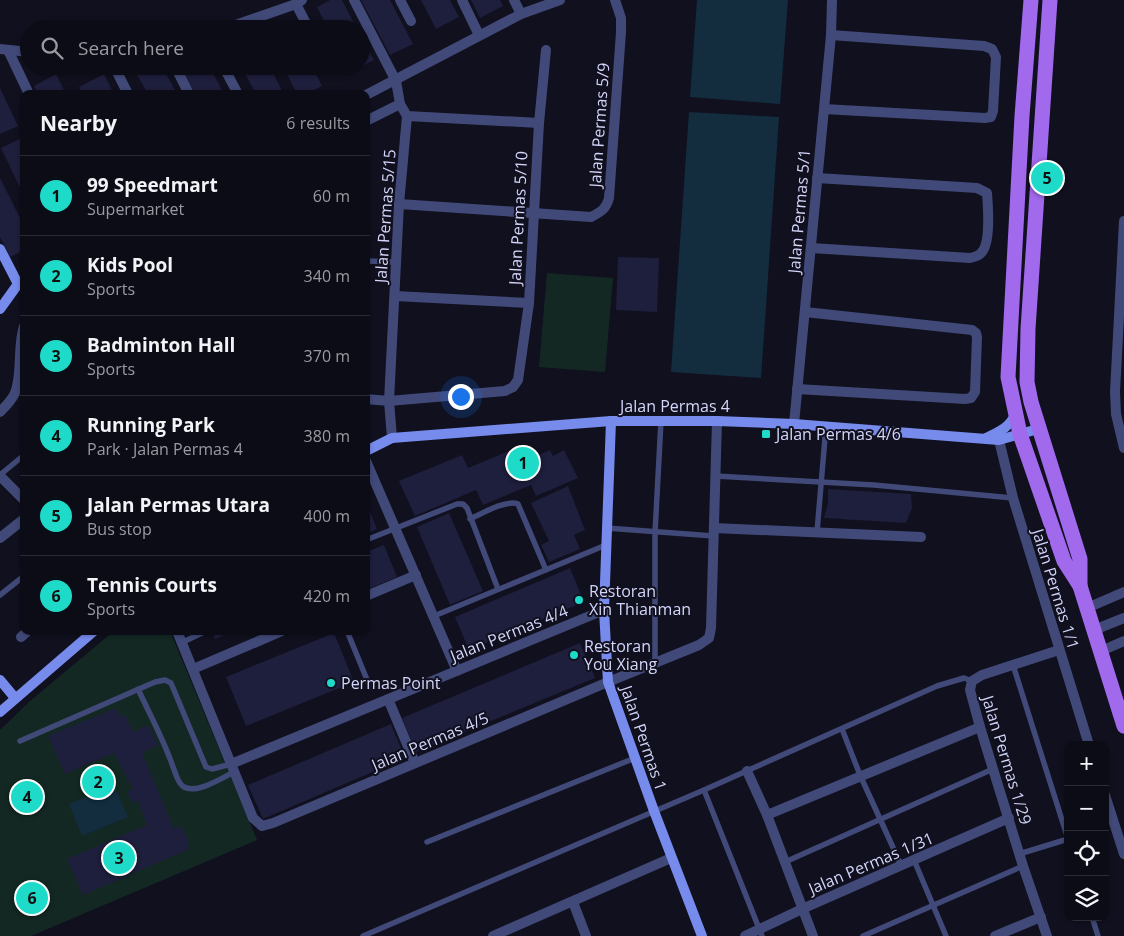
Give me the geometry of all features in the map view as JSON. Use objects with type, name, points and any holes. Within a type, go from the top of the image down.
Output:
[{"type":"main road","points":[[1031,0],[1022,116],[1008,376],[1020,434],[1064,561],[1080,586],[1124,726]]},
{"type":"main road","points":[[1050,0],[1027,360],[1028,382],[1038,429],[1080,559],[1080,586]]},
{"type":"street","points":[[354,0],[364,20]]},
{"type":"street","points":[[400,0],[411,21]]},
{"type":"street","points":[[462,0],[479,35]]},
{"type":"street","points":[[514,0],[522,14]]},
{"type":"street","points":[[370,93],[396,81],[479,35],[522,14],[560,0]]},
{"type":"street","name":"Jalan Permas 5/9","points":[[533,214],[591,217],[601,213],[606,207],[621,32],[621,18],[615,0]]},
{"type":"street","name":"Jalan Permas 5/1","points":[[794,424],[831,35],[832,0]]},
{"type":"street","points":[[249,20],[299,2],[306,20]]},
{"type":"street","points":[[370,31],[396,81],[400,104],[407,116],[539,123]]},
{"type":"street","points":[[824,109],[985,118],[991,117],[993,111],[996,57],[992,49],[984,46],[831,35]]},
{"type":"street","points":[[4,50],[20,51]]},
{"type":"street","points":[[4,50],[27,90]]},
{"type":"street","name":"Jalan Permas 5/10","points":[[389,401],[505,391],[513,387],[518,380],[528,303],[539,123],[546,50]]},
{"type":"street","points":[[118,75],[126,90]]},
{"type":"street","points":[[180,75],[187,90]]},
{"type":"street","points":[[227,75],[236,90]]},
{"type":"street","points":[[370,119],[400,104]]},
{"type":"street","name":"Jalan Permas 5/15","points":[[392,438],[389,401],[399,204],[407,116]]},
{"type":"street","points":[[811,248],[970,258],[981,254],[986,245],[987,193],[977,188],[817,178]]},
{"type":"street","points":[[399,204],[533,214]]},
{"type":"street","points":[[1124,221],[1114,392],[1116,414],[1124,448]]},
{"type":"street","points":[[0,249],[20,280]]},
{"type":"street","points":[[0,309],[20,283]]},
{"type":"street","points":[[395,296],[528,303]]},
{"type":"street","points":[[797,388],[966,399],[970,398],[975,392],[978,337],[972,330],[805,312]]},
{"type":"street","points":[[0,412],[14,394],[17,384],[20,345]]},
{"type":"street","points":[[370,399],[389,401]]},
{"type":"street","points":[[986,438],[1006,428],[1012,422],[1015,415]]},
{"type":"street","name":"Jalan Permas 4","points":[[370,448],[392,438],[611,421],[717,421],[794,424],[999,440],[1038,429]]},
{"type":"street","name":"Jalan Permas 1","points":[[611,421],[604,610],[608,682],[671,858],[702,936]]},
{"type":"street","points":[[608,682],[699,645],[709,638],[711,628],[717,421]]},
{"type":"street","name":"Jalan Permas 1/1","points":[[999,440],[1013,498],[1088,741]]},
{"type":"street","points":[[370,470],[457,670]]},
{"type":"street","points":[[0,475],[20,496]]},
{"type":"street","points":[[0,538],[20,522]]},
{"type":"street","points":[[714,532],[817,532],[921,537]]},
{"type":"street","points":[[370,594],[416,575]]},
{"type":"street","points":[[1087,608],[1124,592]]},
{"type":"street","name":"Jalan Permas 4/4","points":[[232,768],[388,699],[604,610]]},
{"type":"street","points":[[1094,630],[1124,618]]},
{"type":"street","points":[[0,712],[89,635]]},
{"type":"street","points":[[178,635],[232,768]]},
{"type":"street","points":[[193,669],[263,635]]},
{"type":"street","points":[[1101,651],[1124,640]]},
{"type":"street","name":"Jalan Permas 1/29","points":[[1047,936],[1019,854],[970,690],[972,681],[982,675],[1059,650]]},
{"type":"street","points":[[0,680],[15,698]]},
{"type":"street","name":"Jalan Permas 4/5","points":[[232,768],[253,818],[262,826],[273,824],[608,682]]},
{"type":"street","points":[[388,699],[414,763]]},
{"type":"street","points":[[767,815],[980,727]]},
{"type":"street","points":[[747,771],[767,815],[813,936]]},
{"type":"street","name":"Jalan Permas 1/31","points":[[745,936],[760,933],[802,909],[1009,818]]},
{"type":"street","points":[[1110,826],[1124,854]]},
{"type":"street","points":[[493,936],[671,858]]},
{"type":"street","points":[[573,902],[586,936]]},
{"type":"street","points":[[994,936],[1041,917]]},
{"type":"lane","points":[[370,261],[396,262]]},
{"type":"lane","points":[[654,664],[656,533],[662,421]]},
{"type":"lane","points":[[817,532],[826,426]]},
{"type":"lane","points":[[0,475],[20,458]]},
{"type":"lane","points":[[715,476],[820,482],[1013,498]]},
{"type":"lane","points":[[470,519],[508,502],[518,504],[546,570]]},
{"type":"lane","points":[[370,538],[460,503],[467,508],[498,589]]},
{"type":"lane","points":[[606,528],[656,533],[714,532]]},
{"type":"lane","points":[[434,616],[606,545]]},
{"type":"lane","points":[[516,574],[519,581]]},
{"type":"lane","points":[[0,595],[20,579]]},
{"type":"lane","points":[[182,643],[198,635]]},
{"type":"lane","points":[[349,635],[370,687]]},
{"type":"lane","points":[[1013,665],[1065,831]]},
{"type":"lane","points":[[363,936],[704,790],[937,686],[964,678],[972,681]]},
{"type":"lane","points":[[20,741],[159,680],[165,680],[169,682],[206,767],[212,769],[232,768]]},
{"type":"lane","points":[[138,689],[178,781],[182,786],[192,789],[205,786],[232,768]]},
{"type":"lane","points":[[842,729],[860,776],[901,865]]},
{"type":"lane","points":[[427,842],[635,758]]},
{"type":"lane","points":[[785,862],[993,769]]},
{"type":"lane","points":[[704,790],[760,933]]},
{"type":"lane","points":[[1019,854],[1064,840]]},
{"type":"lane","points":[[914,860],[946,936]]},
{"type":"lane","points":[[863,936],[1023,866]]},
{"type":"lane","points":[[1093,921],[1098,936]]},
{"type":"green space","points":[[547,273],[613,278],[605,372],[539,367]]},
{"type":"green space","points":[[109,635],[172,635],[257,840],[31,936],[0,936],[0,730],[30,701]]},
{"type":"water","points":[[697,0],[788,0],[780,104],[690,97]]},
{"type":"water","points":[[689,112],[779,117],[761,378],[671,372]]},
{"type":"water","points":[[114,786],[128,817],[82,836],[69,804]]},
{"type":"building","points":[[330,0],[342,0],[352,20],[324,20],[317,7]]},
{"type":"building","points":[[361,0],[390,0],[413,44],[390,55]]},
{"type":"building","points":[[421,0],[450,0],[459,17],[436,29]]},
{"type":"building","points":[[471,0],[500,0],[503,6],[480,18]]},
{"type":"building","points":[[370,53],[374,60],[370,62]]},
{"type":"building","points":[[56,75],[64,90],[36,90],[34,86]]},
{"type":"building","points":[[104,75],[112,90],[81,90],[79,87]]},
{"type":"building","points":[[137,75],[167,75],[175,90],[146,90]]},
{"type":"building","points":[[185,75],[214,75],[222,90],[193,90]]},
{"type":"building","points":[[246,75],[274,75],[282,90],[254,90]]},
{"type":"building","points":[[288,75],[316,75],[322,86],[314,90],[295,90]]},
{"type":"building","points":[[0,88],[18,126],[0,134]]},
{"type":"building","points":[[20,139],[20,188],[1,148]]},
{"type":"building","points":[[0,178],[20,218],[20,252],[10,257],[0,237]]},
{"type":"building","points":[[618,257],[659,258],[657,312],[616,310]]},
{"type":"building","points":[[516,448],[522,462],[550,450],[553,456],[564,450],[578,478],[536,496],[531,485],[483,505],[476,490],[415,516],[399,481],[462,455],[468,468]]},
{"type":"building","points":[[568,486],[585,530],[574,535],[580,549],[549,562],[541,545],[549,541],[531,503]]},
{"type":"building","points":[[828,489],[911,494],[912,508],[906,523],[824,518],[828,503]]},
{"type":"building","points":[[370,512],[377,529],[370,532]]},
{"type":"building","points":[[449,513],[483,591],[450,605],[417,527]]},
{"type":"building","points":[[384,545],[397,577],[370,588],[370,550]]},
{"type":"building","points":[[570,568],[584,602],[469,650],[455,617]]},
{"type":"building","points":[[214,635],[224,635],[215,639]]},
{"type":"building","points":[[329,635],[335,635],[354,682],[246,726],[226,677]]},
{"type":"building","points":[[580,643],[595,678],[416,752],[402,718]]},
{"type":"building","points":[[116,708],[120,716],[125,715],[133,732],[148,725],[158,745],[142,753],[174,829],[180,826],[187,837],[189,849],[83,895],[67,859],[147,825],[138,801],[132,802],[127,791],[133,789],[114,753],[65,774],[48,736]]},
{"type":"building","points":[[391,724],[405,758],[263,819],[248,785]]},
{"type":"place","name":"Jalan Permas Utara","points":[[1047,178]]},
{"type":"place","name":"Jalan Permas 4/6","points":[[766,434]]},
{"type":"place","name":"99 Speedmart","points":[[523,463]]},
{"type":"place","name":"Restoran Xin Thianman","points":[[579,600]]},
{"type":"place","name":"Restoran You Xiang","points":[[574,655]]},
{"type":"place","name":"Permas Point","points":[[331,683]]},
{"type":"place","name":"Kids Pool","points":[[98,782]]},
{"type":"place","name":"Running Park","points":[[27,797]]},
{"type":"place","name":"Badminton Hall","points":[[119,858]]},
{"type":"place","name":"Tennis Courts","points":[[32,898]]}]
